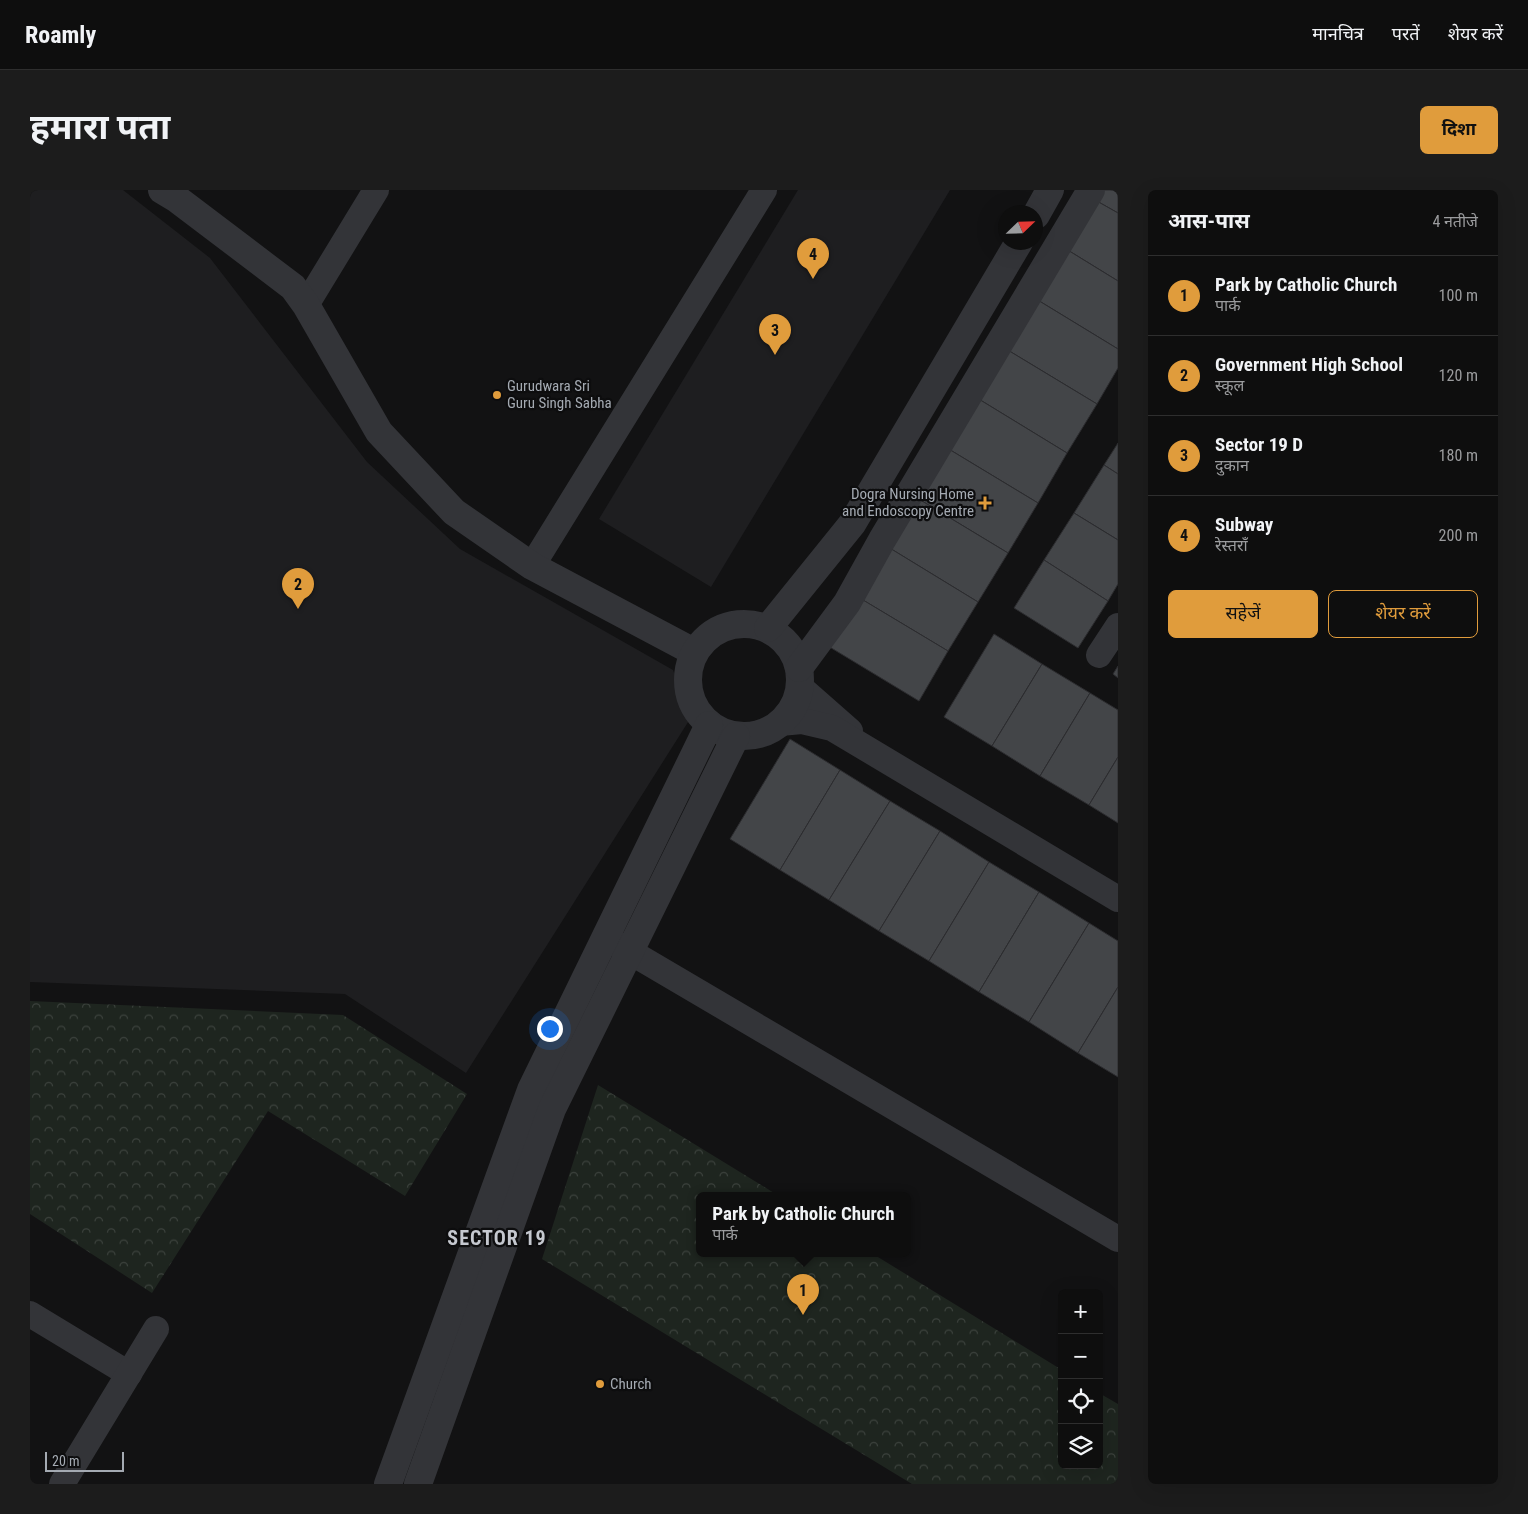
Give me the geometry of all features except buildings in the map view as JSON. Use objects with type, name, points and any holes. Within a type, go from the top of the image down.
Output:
[{"type":"street","points":[[162,190],[177,199],[293,287],[306,305],[379,432],[454,512],[532,566],[694,652]]},
{"type":"street","points":[[306,305],[376,190]]},
{"type":"street","points":[[532,566],[764,190]]},
{"type":"street","points":[[1041,205],[1050,190]]},
{"type":"street","points":[[873,752],[800,677],[792,650],[782,638],[768,628],[752,624],[729,624],[709,634],[694,652],[687,671],[688,691],[695,710],[709,725],[721,732],[736,736],[760,734],[780,723],[794,705],[800,677],[847,603],[882,540],[1091,190]]},
{"type":"street","points":[[768,628],[852,524],[1014,250]]},
{"type":"street","points":[[852,524],[882,540]]},
{"type":"street","points":[[1099,655],[1118,626]]},
{"type":"street","points":[[780,723],[802,721],[832,728],[1118,900]]},
{"type":"street","points":[[388,1484],[531,1090],[709,725]]},
{"type":"street","points":[[418,1484],[552,1109],[736,736]]},
{"type":"street","points":[[605,937],[1118,1239]]},
{"type":"street","points":[[30,1314],[129,1374]]},
{"type":"street","points":[[62,1484],[156,1328]]},
{"type":"shaded area","points":[[30,190],[123,190],[210,258],[367,462],[460,549],[673,670],[690,719],[466,1073],[345,994],[30,982]]},
{"type":"shaded area","points":[[798,190],[950,190],[711,587],[599,519]]},
{"type":"green space","points":[[30,1001],[343,1015],[467,1094],[405,1196],[268,1111],[152,1293],[30,1214]]},
{"type":"green space","points":[[598,1085],[772,1192],[696,1192],[696,1257],[878,1257],[1058,1368],[1058,1469],[1103,1469],[1103,1395],[1118,1404],[1118,1484],[912,1484],[542,1259]]},
{"type":"place","name":"Subway","points":[[813,279]]},
{"type":"place","name":"Sector 19 D","points":[[775,355]]},
{"type":"place","name":"Gurudwara Sri Guru Singh Sabha","points":[[497,395]]},
{"type":"place","name":"Dogra Nursing Home and Endoscopy Centre","points":[[985,503]]},
{"type":"place","name":"Government High School","points":[[298,609]]},
{"type":"place","name":"Park by Catholic Church","points":[[803,1315]]},
{"type":"place","name":"Church","points":[[600,1384]]},
{"type":"district","name":"SECTOR 19","points":[[497,1238]]}]
